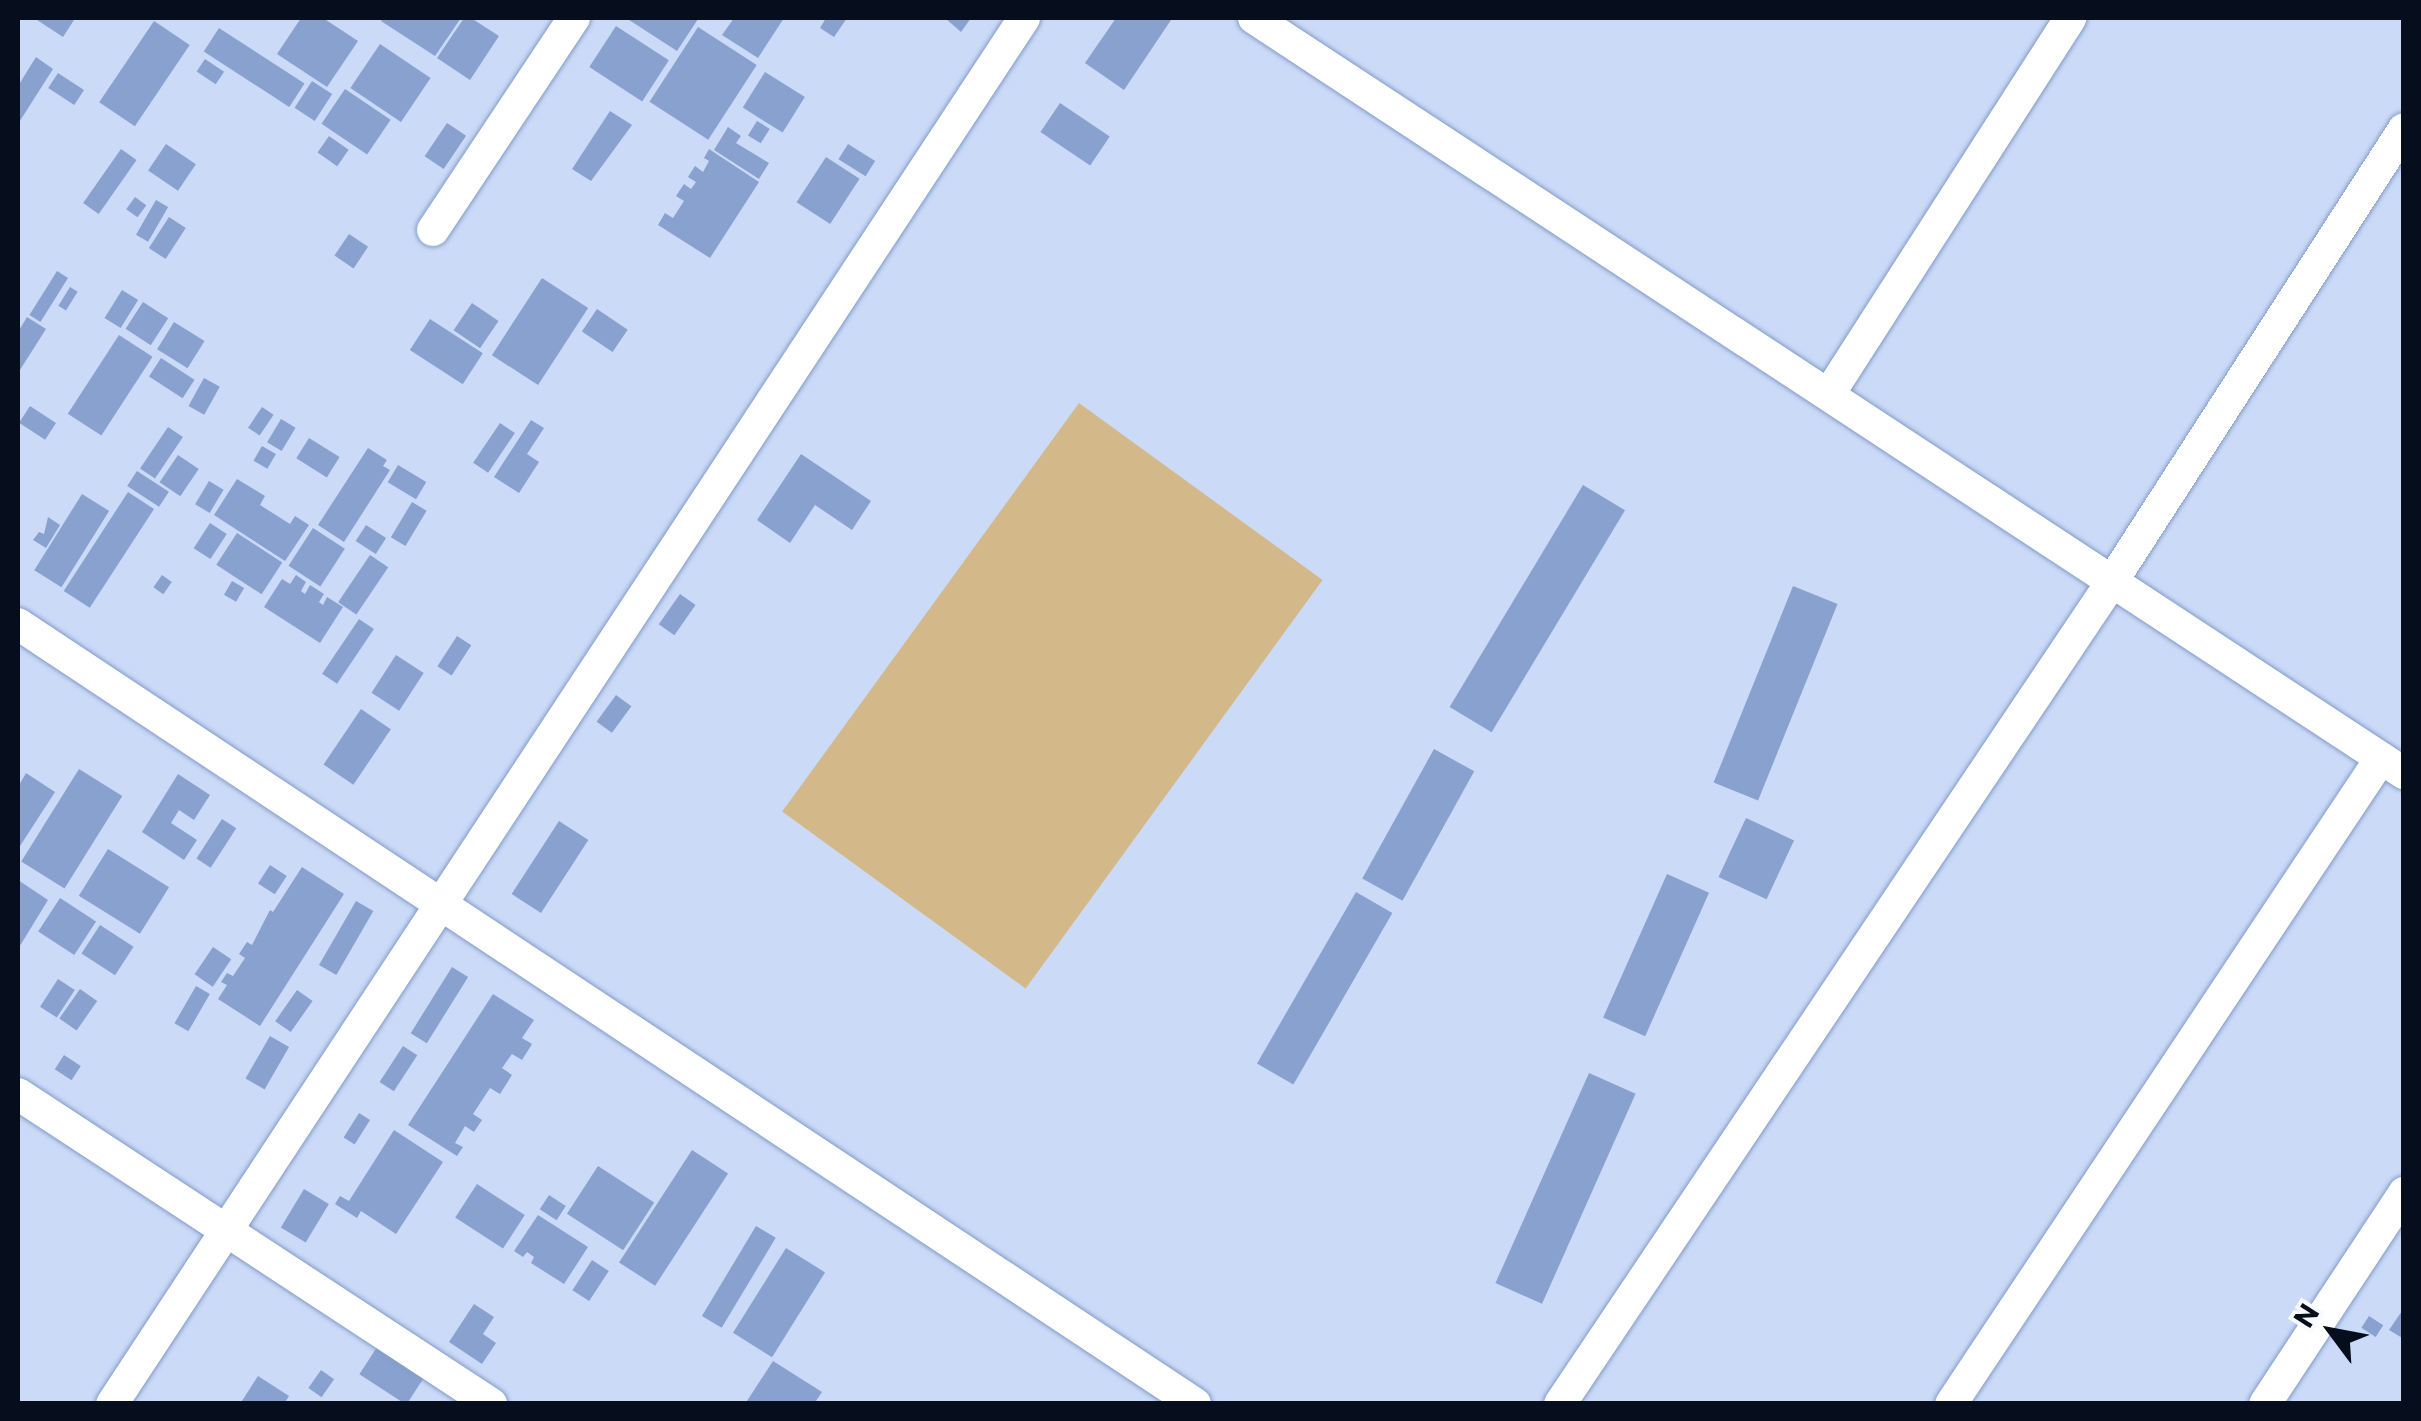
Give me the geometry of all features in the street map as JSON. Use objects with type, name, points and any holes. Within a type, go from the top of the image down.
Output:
[{"type":"street","points":[[433,230],[574,18]]},
{"type":"street","points":[[1254,18],[2392,766],[1951,1404]]},
{"type":"street","points":[[1828,394],[2070,18]]},
{"type":"street","points":[[112,1404],[1019,21]]},
{"type":"street","points":[[1560,1404],[2111,583],[2404,129]]},
{"type":"street","points":[[18,624],[1195,1404]]},
{"type":"street","points":[[18,1094],[492,1404]]},
{"type":"street","points":[[2265,1404],[2404,1193]]},
{"type":"shaded area","points":[[1079,403],[1323,580],[1026,988],[782,812]]},
{"type":"building","points":[[34,18],[70,18],[74,20],[63,37]]},
{"type":"building","points":[[301,18],[323,18],[358,41],[327,87],[277,54]]},
{"type":"building","points":[[461,18],[435,56],[381,21]]},
{"type":"building","points":[[464,18],[471,18],[499,36],[470,80],[437,58]]},
{"type":"building","points":[[626,18],[696,18],[698,19],[677,51]]},
{"type":"building","points":[[734,18],[784,18],[758,58],[722,35]]},
{"type":"building","points":[[826,18],[847,18],[834,37],[820,28]]},
{"type":"building","points":[[945,18],[971,18],[961,32]]},
{"type":"building","points":[[1116,18],[1171,20],[1124,90],[1085,63]]},
{"type":"building","points":[[154,21],[190,45],[135,126],[99,102]]},
{"type":"building","points":[[616,26],[669,60],[642,101],[589,67]]},
{"type":"building","points":[[698,27],[757,65],[708,140],[650,102]]},
{"type":"building","points":[[219,28],[305,84],[289,107],[204,51]]},
{"type":"building","points":[[380,44],[431,78],[401,122],[350,88]]},
{"type":"building","points":[[36,57],[53,69],[18,124],[18,86]]},
{"type":"building","points":[[205,59],[224,72],[216,84],[197,71]]},
{"type":"building","points":[[765,72],[805,97],[783,133],[743,108]]},
{"type":"building","points":[[58,73],[84,90],[74,105],[48,88]]},
{"type":"building","points":[[312,81],[332,94],[315,121],[295,108]]},
{"type":"building","points":[[345,89],[391,120],[367,155],[322,124]]},
{"type":"building","points":[[1060,103],[1110,137],[1090,166],[1040,132]]},
{"type":"building","points":[[610,111],[632,125],[591,181],[572,169]]},
{"type":"building","points":[[757,121],[770,129],[761,143],[748,135]]},
{"type":"building","points":[[447,123],[466,136],[444,169],[425,156]]},
{"type":"building","points":[[728,127],[741,136],[736,143],[769,163],[759,179],[714,150]]},
{"type":"building","points":[[329,136],[349,150],[337,166],[318,152]]},
{"type":"building","points":[[166,144],[196,164],[178,191],[148,171]]},
{"type":"building","points":[[848,144],[875,161],[866,176],[838,159]]},
{"type":"building","points":[[121,149],[137,160],[99,214],[83,203]]},
{"type":"building","points":[[709,149],[759,182],[710,258],[658,225],[665,213],[673,218],[684,201],[676,196],[684,184],[691,189],[696,182],[688,177],[695,166],[703,172],[709,161],[704,158]]},
{"type":"building","points":[[826,157],[860,179],[830,224],[797,202]]},
{"type":"building","points":[[135,197],[146,205],[138,217],[126,209]]},
{"type":"building","points":[[156,200],[168,207],[148,242],[136,235]]},
{"type":"building","points":[[169,217],[186,228],[166,259],[149,248]]},
{"type":"building","points":[[349,234],[368,247],[354,268],[334,256]]},
{"type":"building","points":[[57,271],[68,278],[40,322],[29,315]]},
{"type":"building","points":[[542,278],[588,308],[538,385],[492,355]]},
{"type":"building","points":[[70,287],[78,292],[66,310],[58,306]]},
{"type":"building","points":[[122,290],[138,300],[121,328],[105,318]]},
{"type":"building","points":[[143,302],[168,318],[151,345],[126,329]]},
{"type":"building","points":[[472,303],[499,321],[480,348],[454,330]]},
{"type":"building","points":[[597,309],[628,330],[613,352],[582,331]]},
{"type":"building","points":[[27,317],[46,329],[18,373],[18,332]]},
{"type":"building","points":[[430,319],[483,353],[463,384],[410,350]]},
{"type":"building","points":[[174,322],[205,341],[188,368],[157,349]]},
{"type":"building","points":[[119,335],[153,357],[101,436],[68,414]]},
{"type":"building","points":[[161,358],[195,380],[183,398],[149,376]]},
{"type":"building","points":[[204,378],[220,387],[204,415],[188,406]]},
{"type":"building","points":[[30,406],[56,423],[45,440],[19,423]]},
{"type":"building","points":[[262,407],[274,415],[260,436],[248,428]]},
{"type":"building","points":[[281,419],[296,428],[282,451],[267,442]]},
{"type":"building","points":[[531,420],[544,428],[527,454],[539,462],[519,493],[494,477]]},
{"type":"building","points":[[500,423],[515,433],[488,473],[473,463]]},
{"type":"building","points":[[168,427],[183,437],[155,479],[140,468]]},
{"type":"building","points":[[309,438],[340,457],[327,477],[296,458]]},
{"type":"building","points":[[262,446],[276,454],[267,469],[254,461]]},
{"type":"building","points":[[368,448],[387,460],[383,466],[390,470],[344,542],[318,525]]},
{"type":"building","points":[[801,454],[871,501],[852,530],[815,505],[790,543],[757,520]]},
{"type":"building","points":[[178,455],[199,469],[180,496],[160,482]]},
{"type":"building","points":[[398,465],[426,482],[416,499],[388,482]]},
{"type":"building","points":[[137,471],[169,492],[159,507],[127,486]]},
{"type":"building","points":[[237,479],[265,496],[260,505],[290,524],[295,516],[309,525],[285,561],[214,515]]},
{"type":"building","points":[[209,481],[224,490],[210,513],[195,504]]},
{"type":"building","points":[[1583,485],[1625,510],[1492,732],[1450,707]]},
{"type":"building","points":[[128,492],[154,509],[90,608],[64,591]]},
{"type":"building","points":[[82,494],[109,511],[61,587],[34,570]]},
{"type":"building","points":[[412,502],[427,511],[405,546],[391,537]]},
{"type":"building","points":[[48,517],[60,525],[46,548],[33,540],[39,532],[44,534]]},
{"type":"building","points":[[210,523],[227,534],[210,559],[194,548]]},
{"type":"building","points":[[366,525],[386,538],[376,554],[356,541]]},
{"type":"building","points":[[313,528],[345,549],[320,586],[288,566]]},
{"type":"building","points":[[237,533],[282,562],[262,594],[216,565]]},
{"type":"building","points":[[370,555],[388,567],[356,615],[338,602]]},
{"type":"building","points":[[162,575],[172,582],[163,594],[153,587]]},
{"type":"building","points":[[296,575],[306,582],[301,591],[305,594],[310,585],[324,594],[319,602],[323,605],[327,597],[343,607],[320,643],[264,607],[282,579],[290,584]]},
{"type":"building","points":[[232,581],[244,588],[236,602],[224,595]]},
{"type":"building","points":[[1793,586],[1838,604],[1758,801],[1714,783]]},
{"type":"building","points":[[680,594],[696,605],[674,635],[659,624]]},
{"type":"building","points":[[359,619],[374,629],[337,684],[322,674]]},
{"type":"building","points":[[457,636],[471,645],[452,675],[437,666]]},
{"type":"building","points":[[396,655],[424,673],[399,711],[371,693]]},
{"type":"building","points":[[616,695],[631,706],[612,733],[597,722]]},
{"type":"building","points":[[361,709],[391,729],[353,785],[324,765]]},
{"type":"building","points":[[1434,749],[1474,771],[1402,901],[1362,878]]},
{"type":"building","points":[[79,769],[122,796],[64,888],[21,861]]},
{"type":"building","points":[[26,773],[55,792],[20,846],[18,787]]},
{"type":"building","points":[[178,774],[210,795],[194,820],[179,810],[171,823],[197,840],[184,860],[142,832]]},
{"type":"building","points":[[1746,818],[1794,840],[1767,899],[1719,877]]},
{"type":"building","points":[[222,819],[236,828],[211,868],[196,858]]},
{"type":"building","points":[[559,821],[588,840],[541,913],[512,894]]},
{"type":"building","points":[[108,849],[169,887],[140,934],[79,896]]},
{"type":"building","points":[[270,865],[287,876],[275,894],[258,883]]},
{"type":"building","points":[[302,867],[344,894],[260,1026],[218,999],[227,985],[221,982],[227,973],[233,976],[245,958],[239,954],[247,942],[252,945],[270,910],[273,912]]},
{"type":"building","points":[[1667,874],[1709,893],[1645,1036],[1603,1017]]},
{"type":"building","points":[[18,880],[48,900],[18,949]]},
{"type":"building","points":[[1356,892],[1392,913],[1293,1084],[1257,1063]]},
{"type":"building","points":[[60,898],[96,921],[74,955],[38,932]]},
{"type":"building","points":[[356,901],[373,911],[336,975],[319,965]]},
{"type":"building","points":[[100,925],[134,947],[115,975],[81,954]]},
{"type":"building","points":[[213,947],[231,959],[213,987],[195,974]]},
{"type":"building","points":[[452,967],[468,977],[427,1043],[411,1033]]},
{"type":"building","points":[[58,979],[75,990],[57,1018],[40,1007]]},
{"type":"building","points":[[196,986],[210,994],[188,1031],[175,1023]]},
{"type":"building","points":[[80,989],[97,1001],[77,1031],[59,1018]]},
{"type":"building","points":[[297,990],[313,1001],[291,1032],[275,1021]]},
{"type":"building","points":[[493,994],[534,1020],[522,1038],[532,1044],[522,1060],[512,1054],[502,1068],[512,1075],[500,1094],[490,1088],[473,1114],[482,1120],[474,1132],[465,1126],[455,1143],[463,1147],[457,1156],[408,1125]]},
{"type":"building","points":[[270,1036],[289,1047],[265,1089],[246,1078]]},
{"type":"building","points":[[403,1046],[417,1055],[394,1091],[380,1082]]},
{"type":"building","points":[[64,1055],[81,1066],[72,1080],[55,1069]]},
{"type":"building","points":[[1589,1073],[1636,1094],[1542,1304],[1495,1283]]},
{"type":"building","points":[[359,1113],[370,1120],[355,1144],[344,1138]]},
{"type":"building","points":[[394,1130],[443,1162],[396,1234],[361,1211],[357,1218],[335,1204],[340,1196],[349,1201]]},
{"type":"building","points":[[692,1150],[728,1173],[655,1286],[619,1262]]},
{"type":"building","points":[[598,1166],[654,1202],[623,1250],[567,1214]]},
{"type":"building","points":[[477,1184],[525,1215],[503,1249],[455,1218]]},
{"type":"building","points":[[304,1189],[329,1204],[306,1243],[281,1228]]},
{"type":"building","points":[[549,1195],[566,1206],[557,1220],[540,1209]]},
{"type":"building","points":[[538,1215],[588,1247],[564,1284],[531,1263],[534,1257],[527,1252],[523,1257],[514,1251]]},
{"type":"building","points":[[756,1226],[776,1238],[722,1328],[702,1316]]},
{"type":"building","points":[[786,1248],[825,1272],[772,1357],[733,1333]]},
{"type":"building","points":[[592,1260],[609,1271],[589,1301],[572,1290]]},
{"type":"building","points":[[474,1304],[494,1317],[483,1334],[496,1343],[482,1364],[449,1342]]},
{"type":"building","points":[[2404,1308],[2404,1339],[2389,1330]]},
{"type":"building","points":[[2369,1316],[2383,1325],[2376,1337],[2361,1328]]},
{"type":"building","points":[[379,1344],[426,1374],[405,1404],[359,1374]]},
{"type":"building","points":[[773,1361],[822,1392],[814,1404],[745,1404]]},
{"type":"building","points":[[321,1370],[334,1379],[321,1397],[308,1388]]},
{"type":"building","points":[[258,1376],[289,1396],[284,1404],[240,1404]]}]
